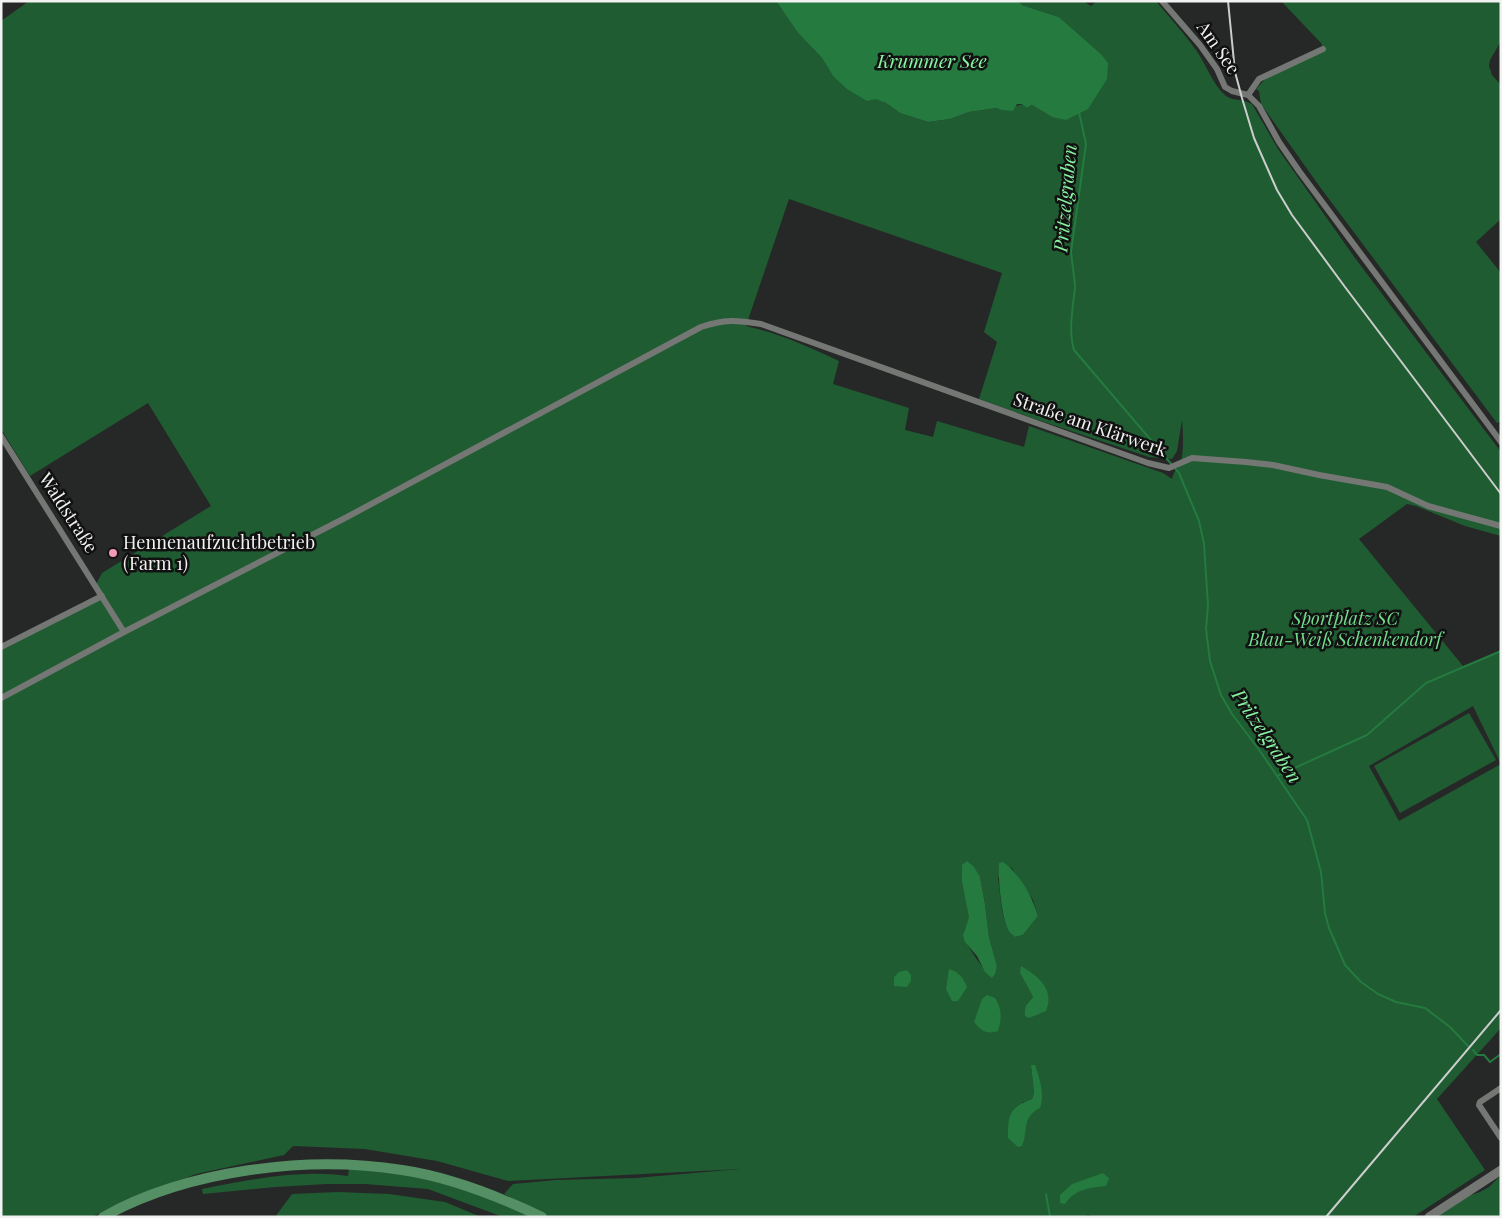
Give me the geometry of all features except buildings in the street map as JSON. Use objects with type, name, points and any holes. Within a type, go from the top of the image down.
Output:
[{"type":"main road","points":[[103,1217],[174,1187],[215,1176],[262,1168],[313,1164],[354,1165],[402,1170],[444,1180],[503,1198],[542,1217]]},
{"type":"main road","points":[[1429,1217],[1500,1171]]},
{"type":"street","name":"Am See","points":[[1162,1],[1200,45],[1217,69],[1225,87],[1248,95]]},
{"type":"street","points":[[1323,49],[1260,79],[1248,95],[1258,106],[1279,142],[1300,171],[1501,442]]},
{"type":"street","name":"Straße am Klärwerk","points":[[1,698],[347,517],[701,327],[718,321],[734,320],[761,324],[1148,463],[1169,468],[1192,458],[1246,462],[1369,483],[1387,487],[1428,506],[1501,526]]},
{"type":"street","name":"Waldstraße","points":[[1,436],[124,632]]},
{"type":"street","points":[[1,647],[102,596]]},
{"type":"street","points":[[1501,1088],[1480,1102],[1479,1105],[1501,1138]]},
{"type":"green space","name":"Sportplatz SC Blau-Weiß Schenkendorf","points":[[29,1],[776,1],[798,33],[822,58],[833,76],[886,103],[900,113],[928,122],[950,119],[969,112],[998,108],[1001,110],[1023,104],[1027,108],[1032,105],[1052,117],[1100,53],[1059,17],[1022,5],[1019,1],[1083,1],[1091,6],[1097,1],[1156,1],[1196,50],[1221,91],[1229,98],[1252,104],[1278,149],[1355,258],[1501,452],[1501,536],[1465,526],[1407,504],[1359,539],[1463,666],[1501,651],[1501,764],[1501,1028],[1437,1099],[1485,1170],[1413,1217],[1093,1217],[1088,1215],[1084,1217],[550,1217],[504,1194],[513,1184],[556,1180],[636,1178],[740,1169],[508,1181],[437,1161],[365,1149],[293,1146],[284,1155],[196,1174],[124,1201],[92,1217],[1,1217],[1,650],[100,599],[94,588],[102,573],[211,506],[148,403],[30,476],[1,429],[1,21]],"holes":[[[789,199],[1002,273],[984,332],[997,342],[979,399],[1149,457],[1172,459],[1177,451],[1182,420],[1183,446],[1181,461],[1172,479],[1163,473],[1029,426],[1024,447],[937,421],[933,437],[905,430],[909,408],[833,384],[839,361],[782,336],[746,326]],[[1473,706],[1501,764],[1399,821],[1369,766]],[[1011,867],[1033,900],[1038,916],[1023,935],[1015,937],[1006,925],[998,878]],[[980,877],[989,937],[997,966],[992,977],[971,951],[965,939],[964,933],[969,913],[962,882]],[[1020,973],[1046,1011],[1027,1003],[1033,997]],[[1031,1065],[1040,1108],[1027,1118],[1022,1103],[1032,1099],[1034,1093]]]},
{"type":"green space","points":[[1281,1],[1501,1],[1501,41],[1490,60],[1489,66],[1492,75],[1501,85],[1501,219],[1476,242],[1501,273],[1501,421],[1497,423],[1320,187],[1261,104],[1259,91],[1256,89],[1267,77],[1324,51],[1321,43]]},
{"type":"green space","points":[[1469,713],[1496,760],[1400,813],[1374,766]]},
{"type":"green space","points":[[349,1169],[378,1171],[440,1182],[480,1195],[532,1217],[503,1217],[428,1189],[365,1184],[327,1184],[203,1194],[202,1189],[274,1176],[330,1174],[348,1176]]},
{"type":"green space","points":[[1501,1175],[1501,1217],[1437,1217],[1468,1196],[1489,1187]]},
{"type":"green space","points":[[338,1192],[389,1194],[445,1202],[481,1217],[275,1217],[292,1194]]},
{"type":"water","name":"Krummer See","points":[[776,1],[1019,1],[1022,5],[1059,17],[1100,53],[1108,63],[1107,79],[1088,109],[1066,120],[1052,117],[1032,105],[1027,108],[1022,104],[1017,104],[1013,111],[997,108],[969,112],[950,119],[928,122],[900,113],[886,103],[876,99],[867,101],[847,89],[833,76],[822,58],[798,33]]},
{"type":"water","points":[[967,861],[974,867],[980,877],[989,937],[997,966],[992,978],[985,972],[977,956],[965,942],[963,935],[969,917],[962,882],[962,865]]},
{"type":"water","points":[[1003,862],[1025,886],[1038,916],[1023,935],[1015,937],[1009,932],[1002,908],[999,863]]},
{"type":"water","points":[[1021,966],[1039,979],[1047,990],[1048,996],[1046,1011],[1029,1018],[1025,1016],[1025,1010],[1033,997],[1020,973]]},
{"type":"water","points":[[949,969],[960,975],[967,987],[958,1001],[952,1001],[946,989]]},
{"type":"water","points":[[907,970],[911,975],[911,981],[907,987],[894,986],[894,977],[899,972]]},
{"type":"water","points":[[987,995],[995,998],[1000,1010],[1001,1018],[998,1031],[994,1032],[984,1031],[974,1022],[982,999]]},
{"type":"water","points":[[1031,1065],[1035,1065],[1040,1082],[1042,1092],[1041,1103],[1040,1108],[1030,1116],[1026,1124],[1022,1146],[1018,1147],[1008,1138],[1009,1123],[1014,1109],[1032,1099],[1034,1093]]},
{"type":"water","points":[[1103,1173],[1109,1178],[1106,1186],[1083,1190],[1073,1195],[1065,1204],[1060,1203],[1060,1195],[1072,1184]]},
{"type":"waterway","name":"Pritzelgraben","points":[[1075,285],[1071,252],[1086,144],[1079,112]]},
{"type":"waterway","name":"Pritzelgraben","points":[[1075,287],[1071,326],[1074,350],[1179,473],[1199,521],[1204,544],[1208,605],[1206,629],[1210,661],[1221,695],[1232,714],[1307,820],[1321,872],[1325,913],[1329,928],[1345,965],[1361,982],[1378,994],[1396,1002],[1425,1008],[1450,1027],[1468,1046]]},
{"type":"waterway","points":[[1277,776],[1367,735],[1426,683],[1501,651]]},
{"type":"waterway","name":"Pritzelgraben","points":[[1473,1050],[1477,1055],[1484,1055],[1490,1062],[1501,1054]]},
{"type":"waterway","points":[[1046,1194],[1050,1217]]},
{"type":"railway","points":[[1228,1],[1235,72],[1254,138],[1277,190],[1292,215],[1345,287],[1501,494]]},
{"type":"railway","points":[[1326,1217],[1501,1010]]},
{"type":"place","name":"Hennenaufzuchtbetrieb (Farm 1)","points":[[113,553]]}]
